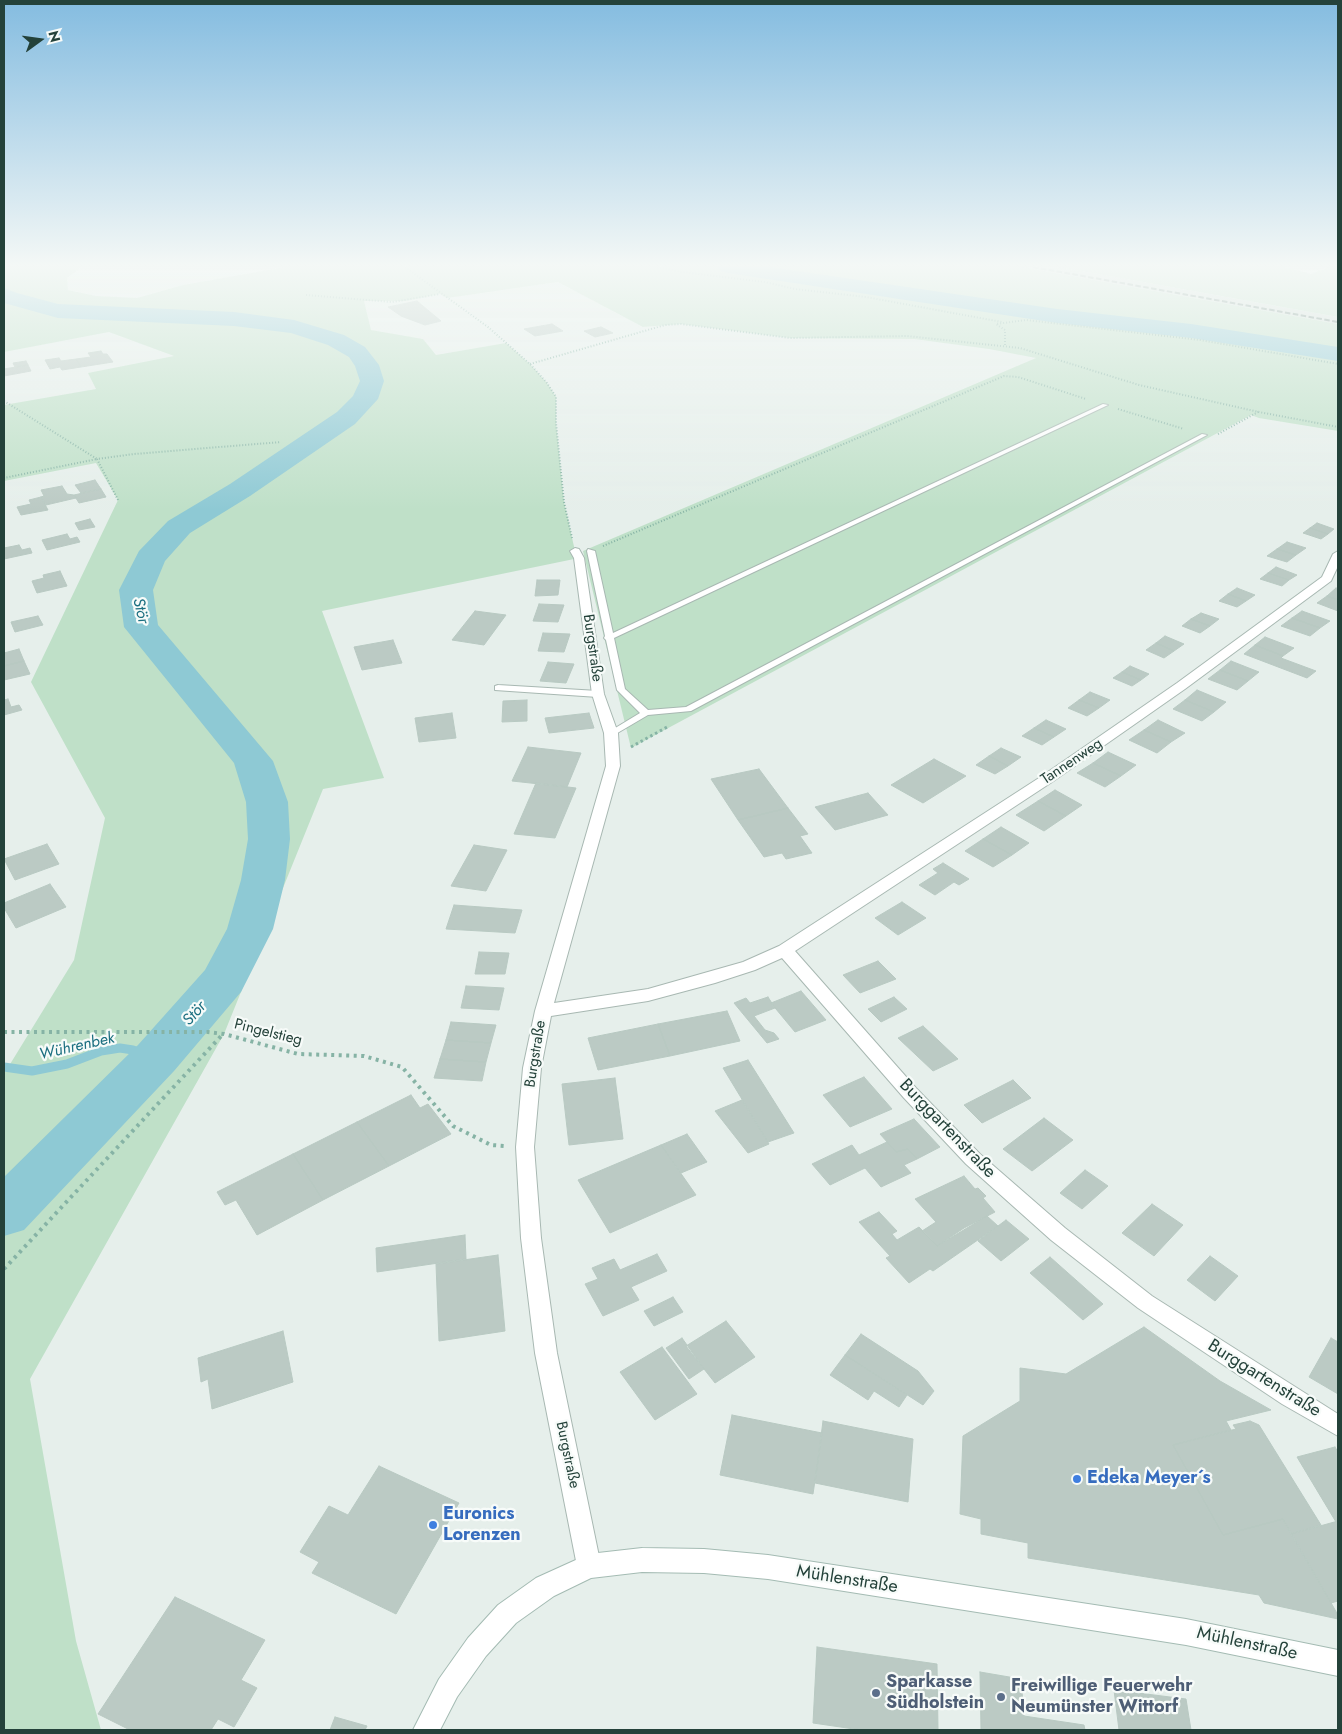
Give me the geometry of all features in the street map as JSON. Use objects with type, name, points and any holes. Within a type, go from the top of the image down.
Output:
[{"type":"street","name":"Burgstraße","points":[[575,551],[578,558],[598,694],[611,733],[613,766],[582,880],[542,1011],[532,1068],[525,1147],[531,1238],[546,1353],[589,1566]]},
{"type":"street","name":"Tannenweg","points":[[785,950],[1047,779],[1182,686],[1327,579],[1338,554]]},
{"type":"street","points":[[542,1011],[648,995],[749,966],[785,950]]},
{"type":"street","name":"Burggartenstraße","points":[[785,950],[910,1092],[973,1159],[1058,1234],[1145,1302],[1290,1397],[1338,1426]]},
{"type":"street","name":"Mühlenstraße","points":[[426,1730],[448,1688],[477,1647],[507,1614],[545,1587],[589,1566],[642,1560],[704,1561],[768,1567],[1186,1632],[1338,1663]]},
{"type":"lane","points":[[608,638],[1105,405]]},
{"type":"lane","points":[[611,733],[646,713],[688,709],[1204,435]]},
{"type":"lane","points":[[591,551],[608,638],[621,690],[646,713]]},
{"type":"lane","points":[[498,688],[598,694]]},
{"type":"path","points":[[511,348],[547,382],[556,397],[556,423],[564,502],[575,551]]},
{"type":"path","points":[[530,364],[586,348]]},
{"type":"path","points":[[1020,348],[1139,385],[1258,412],[1338,427]]},
{"type":"path","points":[[1246,348],[1338,364]]},
{"type":"path","points":[[591,551],[1004,376],[1018,377],[1204,435]]},
{"type":"path","points":[[4,401],[97,459],[118,500]]},
{"type":"path","points":[[4,478],[97,459],[134,454],[281,442]]},
{"type":"path","name":"Pingelstieg","points":[[4,1032],[208,1032],[224,1034],[298,1054],[364,1056],[402,1067],[453,1126],[491,1145],[525,1147]]},
{"type":"path","points":[[4,1270],[224,1034]]},
{"type":"green space","points":[[4,348],[25,348],[4,352]]},
{"type":"green space","points":[[152,348],[430,348],[436,355],[477,348],[512,348],[530,364],[547,383],[556,397],[556,423],[564,502],[575,551],[579,558],[322,611],[384,778],[323,789],[224,1034],[30,1379],[76,1641],[101,1730],[4,1730],[4,1074],[74,960],[105,818],[31,682],[118,500],[96,463],[4,481],[4,405],[96,389],[88,373],[174,356]]},
{"type":"green space","points":[[981,348],[1338,348],[1338,431],[1259,418],[1251,415],[631,748],[583,551],[1036,358]]},
{"type":"building","points":[[101,351],[103,354],[107,354],[113,362],[81,367],[76,359],[91,357],[88,353]]},
{"type":"building","points":[[59,358],[61,361],[76,359],[81,367],[62,370],[60,367],[50,369],[45,360]]},
{"type":"building","points":[[26,361],[28,365],[15,367],[13,363]]},
{"type":"building","points":[[28,365],[31,371],[4,376],[4,369]]},
{"type":"building","points":[[95,480],[101,489],[81,493],[75,485]]},
{"type":"building","points":[[62,486],[67,494],[74,495],[76,498],[46,505],[41,497],[44,496],[41,490]]},
{"type":"building","points":[[101,489],[106,497],[79,503],[74,495]]},
{"type":"building","points":[[41,497],[48,510],[21,515],[17,507],[31,504],[29,500]]},
{"type":"building","points":[[90,519],[95,527],[79,530],[75,523]]},
{"type":"building","points":[[1317,523],[1334,529],[1328,534],[1310,528]]},
{"type":"building","points":[[1310,528],[1328,534],[1321,539],[1303,533]]},
{"type":"building","points":[[67,534],[70,539],[77,537],[80,542],[47,550],[42,540]]},
{"type":"building","points":[[1287,542],[1306,548],[1296,555],[1277,549]]},
{"type":"building","points":[[19,545],[22,550],[30,548],[32,553],[4,559],[4,548]]},
{"type":"building","points":[[1277,549],[1296,555],[1287,562],[1267,556]]},
{"type":"building","points":[[1276,567],[1297,575],[1289,580],[1268,573]]},
{"type":"building","points":[[60,571],[67,586],[37,593],[32,581],[44,578],[43,575]]},
{"type":"building","points":[[1268,573],[1289,580],[1282,586],[1260,579]]},
{"type":"building","points":[[537,580],[560,580],[558,595],[535,596]]},
{"type":"building","points":[[1237,588],[1255,595],[1246,601],[1228,594]]},
{"type":"building","points":[[1336,588],[1338,589],[1338,600],[1327,596]]},
{"type":"building","points":[[1228,594],[1246,601],[1237,607],[1219,601]]},
{"type":"building","points":[[1327,596],[1338,600],[1338,611],[1317,603]]},
{"type":"building","points":[[539,604],[564,605],[558,622],[533,621]]},
{"type":"building","points":[[475,611],[506,615],[484,645],[452,640]]},
{"type":"building","points":[[1302,611],[1330,621],[1320,628],[1292,618]]},
{"type":"building","points":[[1201,613],[1219,619],[1210,626],[1191,619]]},
{"type":"building","points":[[38,616],[43,625],[15,632],[11,622]]},
{"type":"building","points":[[1292,618],[1320,628],[1310,636],[1281,626]]},
{"type":"building","points":[[1191,619],[1210,626],[1200,633],[1182,626]]},
{"type":"building","points":[[543,633],[570,634],[564,652],[538,651]]},
{"type":"building","points":[[1165,636],[1184,644],[1174,651],[1156,643]]},
{"type":"building","points":[[1265,637],[1294,648],[1283,656],[1255,645]]},
{"type":"building","points":[[393,640],[402,663],[362,670],[354,647]]},
{"type":"building","points":[[1156,643],[1174,651],[1164,658],[1146,650]]},
{"type":"building","points":[[1255,645],[1283,656],[1281,658],[1316,671],[1307,678],[1244,654]]},
{"type":"building","points":[[19,649],[24,661],[4,666],[4,653]]},
{"type":"building","points":[[24,661],[30,674],[4,680],[4,666]]},
{"type":"building","points":[[1231,661],[1259,672],[1248,681],[1220,670]]},
{"type":"building","points":[[548,662],[574,664],[566,683],[540,681]]},
{"type":"building","points":[[1130,666],[1149,674],[1141,680],[1122,672]]},
{"type":"building","points":[[1220,670],[1248,681],[1237,690],[1208,679]]},
{"type":"building","points":[[1122,672],[1141,680],[1132,686],[1113,678]]},
{"type":"building","points":[[1197,690],[1226,702],[1214,712],[1185,700]]},
{"type":"building","points":[[1090,692],[1110,700],[1099,708],[1079,700]]},
{"type":"building","points":[[8,699],[11,707],[19,705],[22,710],[4,715],[4,700]]},
{"type":"building","points":[[527,700],[527,721],[502,722],[503,701]]},
{"type":"building","points":[[1079,700],[1099,708],[1087,716],[1068,708]]},
{"type":"building","points":[[1185,700],[1214,712],[1202,721],[1173,709]]},
{"type":"building","points":[[452,713],[456,738],[419,742],[415,718]]},
{"type":"building","points":[[589,713],[594,728],[549,733],[545,718]]},
{"type":"building","points":[[1046,720],[1066,729],[1054,737],[1034,728]]},
{"type":"building","points":[[1158,720],[1185,733],[1171,742],[1144,730]]},
{"type":"building","points":[[1034,728],[1054,737],[1042,745],[1022,736]]},
{"type":"building","points":[[1144,730],[1171,742],[1157,753],[1129,740]]},
{"type":"building","points":[[528,747],[581,753],[567,787],[512,781]]},
{"type":"building","points":[[1001,748],[1021,757],[1008,766],[989,756]]},
{"type":"building","points":[[1108,752],[1136,765],[1121,776],[1093,763]]},
{"type":"building","points":[[989,756],[1008,766],[995,774],[976,765]]},
{"type":"building","points":[[934,759],[966,776],[923,803],[891,785]]},
{"type":"building","points":[[1093,763],[1121,776],[1105,787],[1077,773]]},
{"type":"building","points":[[759,769],[788,808],[738,820],[711,779]]},
{"type":"building","points":[[536,783],[576,788],[555,838],[514,834]]},
{"type":"building","points":[[1055,790],[1082,805],[1066,816],[1038,801]]},
{"type":"building","points":[[868,793],[888,815],[835,830],[815,807]]},
{"type":"building","points":[[1038,801],[1066,816],[1044,831],[1016,815]]},
{"type":"building","points":[[788,808],[808,834],[800,836],[812,853],[786,859],[782,853],[764,857],[738,820]]},
{"type":"building","points":[[1001,827],[1029,843],[1012,855],[983,839]]},
{"type":"building","points":[[983,839],[1012,855],[993,867],[965,851]]},
{"type":"building","points":[[47,844],[59,864],[15,880],[4,859]]},
{"type":"building","points":[[474,845],[507,850],[486,891],[451,886]]},
{"type":"building","points":[[943,863],[969,879],[959,885],[954,882],[935,895],[919,885],[938,873],[933,869]]},
{"type":"building","points":[[50,884],[66,907],[16,928],[4,908],[4,903]]},
{"type":"building","points":[[902,902],[926,918],[898,935],[875,918]]},
{"type":"building","points":[[454,905],[522,910],[515,933],[446,929]]},
{"type":"building","points":[[479,952],[509,953],[505,974],[475,974]]},
{"type":"building","points":[[878,961],[896,979],[860,993],[843,975]]},
{"type":"building","points":[[466,986],[504,988],[499,1010],[461,1008]]},
{"type":"building","points":[[801,991],[826,1020],[795,1032],[771,1003]]},
{"type":"building","points":[[768,997],[775,1008],[754,1016],[765,1030],[774,1033],[779,1039],[767,1043],[734,1003],[746,998],[750,1003]]},
{"type":"building","points":[[894,997],[907,1009],[881,1022],[868,1009]]},
{"type":"building","points":[[727,1011],[740,1041],[670,1056],[658,1024]]},
{"type":"building","points":[[451,1022],[496,1025],[491,1043],[446,1040]]},
{"type":"building","points":[[658,1024],[670,1056],[598,1070],[588,1038]]},
{"type":"building","points":[[923,1026],[958,1059],[933,1071],[898,1038]]},
{"type":"building","points":[[446,1040],[491,1043],[486,1062],[440,1059]]},
{"type":"building","points":[[440,1059],[486,1062],[482,1081],[434,1078]]},
{"type":"building","points":[[748,1060],[794,1133],[768,1142],[723,1068]]},
{"type":"building","points":[[864,1077],[892,1109],[850,1127],[823,1095]]},
{"type":"building","points":[[615,1078],[623,1139],[569,1145],[562,1084]]},
{"type":"building","points":[[1013,1080],[1031,1098],[982,1123],[964,1105]]},
{"type":"building","points":[[411,1095],[420,1108],[428,1104],[451,1134],[389,1166],[357,1122]]},
{"type":"building","points":[[742,1100],[769,1144],[748,1153],[715,1111]]},
{"type":"building","points":[[1044,1118],[1073,1140],[1032,1171],[1003,1149]]},
{"type":"building","points":[[914,1119],[940,1147],[917,1159],[908,1149],[896,1152],[880,1134]]},
{"type":"building","points":[[357,1122],[389,1166],[323,1200],[293,1154]]},
{"type":"building","points":[[687,1134],[707,1162],[681,1173],[661,1145]]},
{"type":"building","points":[[887,1142],[896,1152],[908,1149],[917,1159],[904,1165],[911,1173],[881,1187],[865,1168],[830,1185],[812,1164],[852,1145],[859,1155]]},
{"type":"building","points":[[661,1145],[696,1195],[610,1233],[578,1180]]},
{"type":"building","points":[[293,1154],[323,1200],[257,1235],[236,1200],[225,1205],[217,1192]]},
{"type":"building","points":[[1085,1170],[1108,1186],[1082,1209],[1060,1193]]},
{"type":"building","points":[[964,1176],[975,1189],[978,1188],[986,1196],[983,1198],[995,1212],[964,1228],[937,1246],[922,1231],[936,1222],[915,1199]]},
{"type":"building","points":[[1152,1204],[1183,1225],[1154,1256],[1122,1233]]},
{"type":"building","points":[[879,1212],[897,1231],[892,1234],[897,1240],[919,1227],[937,1246],[987,1216],[998,1226],[933,1271],[930,1269],[909,1283],[886,1258],[890,1256],[859,1222]]},
{"type":"building","points":[[1006,1220],[1029,1239],[1001,1261],[978,1241]]},
{"type":"building","points":[[465,1235],[466,1259],[377,1272],[376,1248]]},
{"type":"building","points":[[657,1254],[667,1271],[631,1287],[639,1300],[603,1316],[585,1284],[598,1279],[592,1268],[614,1259],[620,1270]]},
{"type":"building","points":[[498,1255],[505,1331],[439,1341],[436,1264]]},
{"type":"building","points":[[1210,1256],[1238,1276],[1215,1301],[1187,1280]]},
{"type":"building","points":[[1050,1257],[1103,1304],[1083,1320],[1030,1273]]},
{"type":"building","points":[[673,1297],[683,1312],[654,1326],[644,1311]]},
{"type":"building","points":[[726,1321],[755,1357],[715,1383],[686,1346]]},
{"type":"building","name":"Edeka Meyer´s","points":[[1144,1327],[1220,1381],[1271,1410],[1226,1421],[1231,1430],[1173,1445],[1223,1535],[1283,1519],[1338,1615],[1338,1619],[1264,1603],[1259,1595],[1028,1558],[1028,1543],[981,1534],[981,1519],[960,1514],[963,1436],[1020,1401],[1020,1368],[1066,1374]]},
{"type":"building","points":[[283,1331],[293,1382],[212,1409],[208,1379],[201,1382],[198,1358]]},
{"type":"building","points":[[861,1334],[918,1371],[934,1391],[923,1405],[845,1355]]},
{"type":"building","points":[[682,1338],[704,1369],[689,1379],[666,1348]]},
{"type":"building","points":[[1331,1338],[1338,1342],[1338,1394],[1309,1377]]},
{"type":"building","points":[[662,1347],[697,1394],[655,1420],[620,1372]]},
{"type":"building","points":[[845,1355],[907,1395],[899,1407],[874,1391],[868,1400],[830,1375]]},
{"type":"building","points":[[732,1415],[822,1433],[813,1494],[720,1475]]},
{"type":"building","points":[[823,1421],[913,1439],[908,1502],[815,1483]]},
{"type":"building","points":[[1250,1421],[1259,1425],[1321,1525],[1291,1534],[1283,1519],[1223,1535],[1173,1445],[1236,1429],[1233,1425]]},
{"type":"building","points":[[1335,1447],[1338,1452],[1338,1521],[1336,1522],[1297,1457]]},
{"type":"building","points":[[379,1466],[459,1503],[396,1614],[312,1573],[319,1562],[300,1552],[329,1506],[348,1515]]},
{"type":"building","points":[[1338,1521],[1338,1601],[1331,1603],[1291,1534]]},
{"type":"building","points":[[175,1597],[265,1640],[241,1680],[257,1688],[234,1727],[218,1719],[211,1730],[130,1730],[98,1714]]},
{"type":"building","name":"Sparkasse Südholstein","points":[[817,1647],[937,1664],[938,1730],[861,1730],[813,1723]]},
{"type":"building","name":"Freiwillige Feuerwehr Neumünster Wittorf","points":[[980,1672],[1021,1679],[1024,1716],[1084,1725],[1085,1730],[981,1730]]},
{"type":"building","points":[[1114,1690],[1186,1699],[1191,1730],[1119,1730]]},
{"type":"building","points":[[335,1717],[367,1726],[365,1730],[330,1730]]},
{"type":"waterway","name":"Stör","points":[[4,1213],[156,1058],[224,980],[250,929],[263,880],[269,839],[267,802],[253,761],[141,627],[136,590],[150,558],[179,527],[240,490],[346,418],[365,399],[372,381],[367,365],[357,352],[350,348]]},
{"type":"waterway","points":[[1299,348],[1338,354]]},
{"type":"waterway","name":"Wührenbek","points":[[4,1067],[32,1071],[67,1064],[101,1051],[120,1048],[133,1050],[156,1058]]},
{"type":"place","name":"Edeka Meyer´s","points":[[1077,1479]]},
{"type":"place","name":"Euronics Lorenzen","points":[[433,1525]]},
{"type":"place","name":"Sparkasse Südholstein","points":[[876,1693]]},
{"type":"place","name":"Freiwillige Feuerwehr Neumünster Wittorf","points":[[1001,1697]]}]
